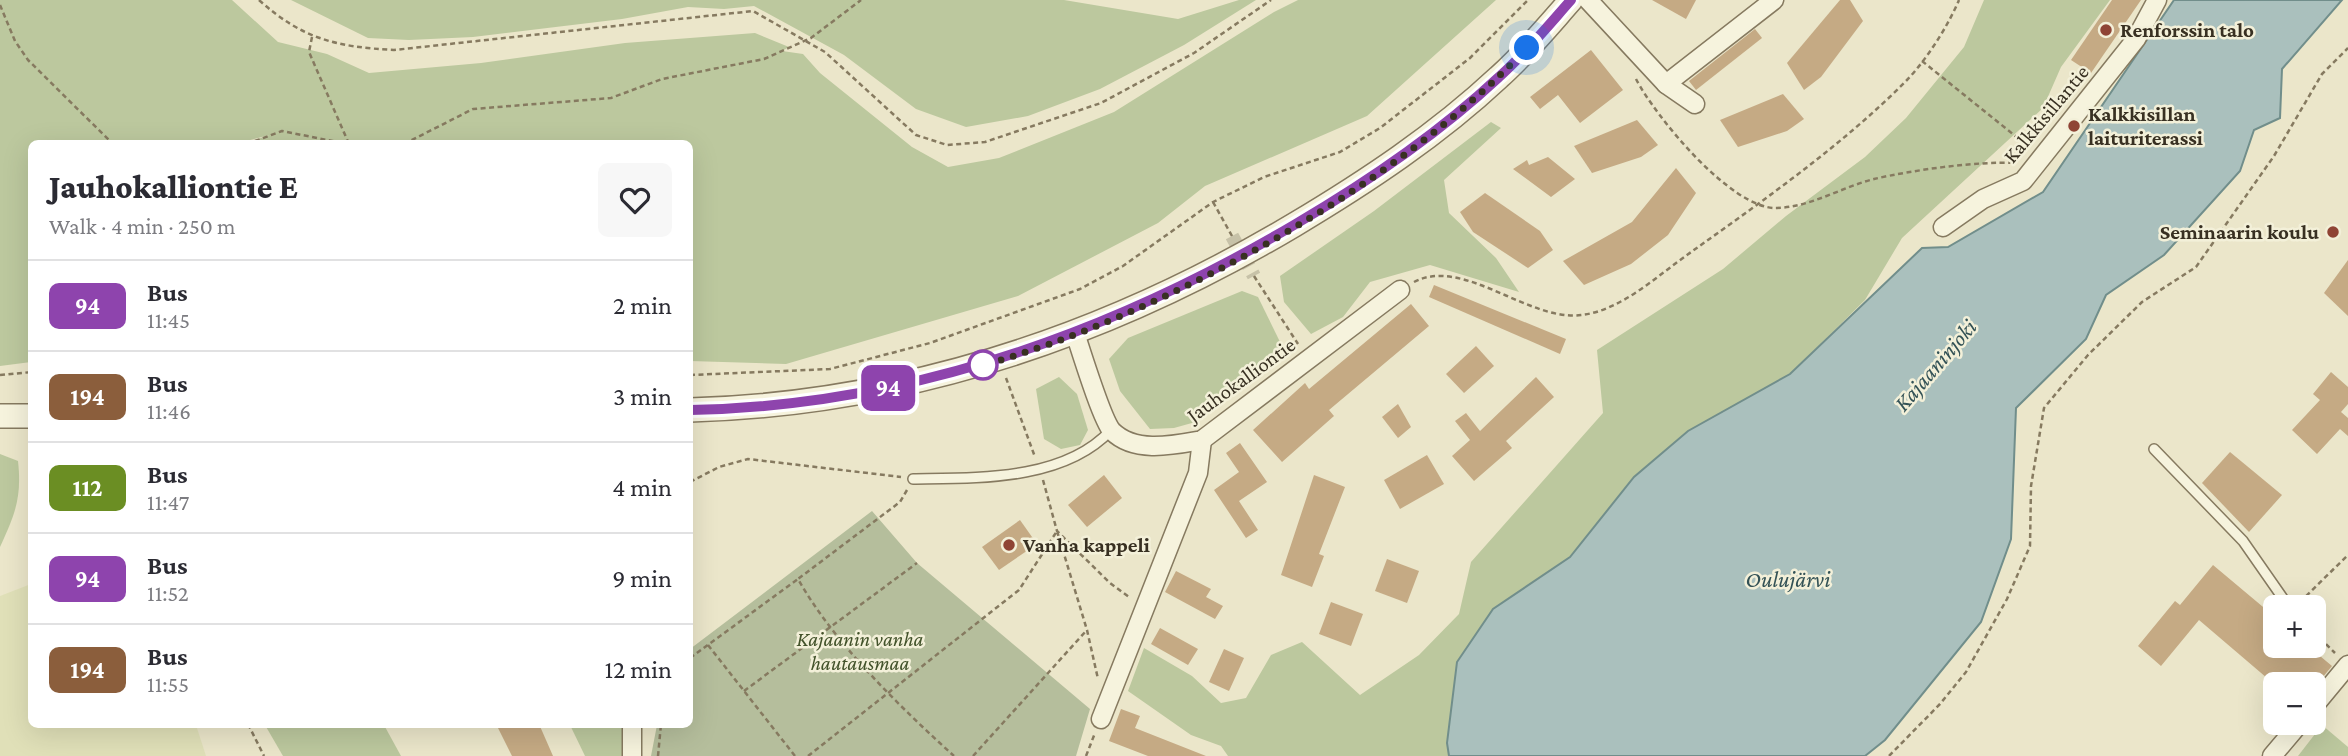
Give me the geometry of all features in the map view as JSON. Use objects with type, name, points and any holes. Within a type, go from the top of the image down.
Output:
[{"type":"street","points":[[693,410],[737,409],[837,398],[919,382],[1000,360],[1075,333],[1214,271],[1351,190],[1406,153],[1500,76],[1571,0]]},
{"type":"street","points":[[1588,0],[1665,84],[1695,104]]},
{"type":"street","points":[[1665,84],[1774,0]]},
{"type":"street","name":"Kalkkisillantie","points":[[1942,227],[1983,199],[2023,181],[2136,40],[2158,0]]},
{"type":"street","name":"Jauhokalliontie","points":[[1111,430],[1131,442],[1162,448],[1202,440],[1401,290]]},
{"type":"street","points":[[1075,333],[1111,430]]},
{"type":"street","points":[[0,416],[28,416]]},
{"type":"street","points":[[1101,719],[1198,473],[1202,440]]},
{"type":"street","points":[[2326,692],[2348,665]]},
{"type":"street","points":[[632,728],[632,756]]},
{"type":"street","points":[[2272,756],[2290,735]]},
{"type":"lane","points":[[913,479],[990,477],[1038,467],[1097,446],[1111,430]]},
{"type":"lane","points":[[2154,449],[2243,541],[2281,595]]},
{"type":"path","points":[[259,0],[282,20],[312,37],[352,48],[394,50],[753,11],[825,52],[916,135],[947,145],[985,142],[1101,103],[1194,53],[1271,0]]},
{"type":"path","points":[[412,140],[473,109],[611,98],[662,79],[764,59],[805,40],[852,10],[861,0]]},
{"type":"path","points":[[693,375],[830,369],[930,343],[1080,289],[1123,266],[1213,202],[1264,177],[1340,152],[1380,128],[1470,58],[1528,0]]},
{"type":"path","points":[[1401,290],[1426,276],[1451,277],[1546,310],[1580,316],[1604,310],[1639,289],[1760,204],[1865,118],[1909,78],[1959,0]]},
{"type":"path","points":[[0,5],[15,41],[27,60],[109,140]]},
{"type":"path","points":[[312,37],[309,51],[346,140]]},
{"type":"path","points":[[1889,756],[1940,704],[1966,672],[2007,599],[2030,546],[2031,486],[2044,408],[2088,355],[2142,302],[2196,267],[2274,156],[2322,74],[2348,48]]},
{"type":"path","points":[[1921,61],[2040,161]]},
{"type":"path","points":[[1635,76],[1644,94],[1704,167],[1731,188],[1760,204],[1776,209],[1820,198],[1873,179],[1987,161],[2040,161]]},
{"type":"path","points":[[258,140],[282,131],[328,140]]},
{"type":"path","points":[[1213,202],[1232,236]]},
{"type":"path","points":[[1254,276],[1307,360]]},
{"type":"path","points":[[973,756],[1087,630],[1038,467],[1000,360]]},
{"type":"path","points":[[0,375],[28,372]]},
{"type":"path","points":[[693,480],[719,467],[748,458],[913,479],[900,502],[693,656]]},
{"type":"path","points":[[1057,531],[1110,583],[1146,609]]},
{"type":"path","points":[[808,756],[1019,590],[1057,531]]},
{"type":"path","points":[[2307,595],[2348,555]]},
{"type":"path","points":[[744,691],[917,563]]},
{"type":"path","points":[[798,579],[830,625],[954,756]]},
{"type":"path","points":[[2326,644],[2348,665]]},
{"type":"path","points":[[708,645],[795,756]]},
{"type":"path","points":[[250,728],[264,756]]},
{"type":"path","points":[[658,756],[660,728]]},
{"type":"green space","points":[[0,0],[232,0],[278,42],[327,54],[369,73],[481,63],[625,43],[755,33],[789,47],[782,51],[803,54],[820,73],[912,147],[948,167],[999,158],[1114,112],[1274,12],[1298,0],[1496,0],[1367,116],[1205,186],[1158,223],[1018,296],[786,364],[693,361],[693,140],[255,140],[269,135],[250,140],[28,140],[28,362],[0,366]]},
{"type":"green space","points":[[291,0],[1064,0],[1178,19],[1239,0],[1256,0],[1184,45],[1100,89],[1028,116],[966,127],[916,109],[844,55],[754,6],[724,9],[688,7],[622,19],[473,37],[409,40],[368,38]]},
{"type":"green space","points":[[1984,0],[2110,0],[2061,67],[2043,108],[1902,238],[1865,300],[1790,374],[1688,432],[1634,477],[1570,557],[1493,609],[1457,662],[1447,742],[1449,756],[1228,756],[1221,746],[1191,735],[1128,691],[1144,648],[1192,676],[1221,703],[1246,698],[1271,655],[1302,642],[1360,695],[1419,655],[1459,614],[1471,562],[1603,413],[1597,350],[1723,269],[1786,216],[1865,157],[1906,118],[1964,47]]},
{"type":"green space","points":[[1491,122],[1501,128],[1444,180],[1449,213],[1496,258],[1519,292],[1430,265],[1370,282],[1343,317],[1311,334],[1284,302],[1280,276],[1374,211]]},
{"type":"green space","points":[[1242,291],[1258,297],[1282,346],[1271,366],[1199,421],[1174,428],[1150,429],[1120,391],[1109,359],[1128,338]]},
{"type":"green space","points":[[1059,377],[1077,394],[1088,430],[1080,445],[1061,449],[1044,439],[1036,389]]},
{"type":"green space","points":[[0,454],[18,461],[19,485],[10,525],[0,547]]},
{"type":"green space","name":"Kajaanin vanha hautausmaa","points":[[872,511],[917,563],[1090,709],[1076,756],[651,756],[656,728],[693,728],[693,647]]},
{"type":"green space","points":[[28,585],[28,728],[197,728],[206,756],[0,756],[0,596]]},
{"type":"green space","points":[[267,728],[386,728],[401,756],[283,756]]},
{"type":"green space","points":[[571,728],[622,728],[623,756],[585,756]]},
{"type":"green space","points":[[2326,728],[2348,747],[2348,756],[2298,756],[2314,735],[2326,735]]},
{"type":"water","name":"Oulujärvi","points":[[2174,0],[2342,0],[2282,69],[2280,118],[2254,130],[2240,171],[2164,255],[2106,295],[2086,339],[2016,408],[2011,539],[1981,622],[1885,740],[1865,756],[1449,756],[1447,743],[1457,662],[1493,609],[1570,557],[1634,477],[1688,431],[1790,374],[1922,248],[1948,247],[2043,192]]},
{"type":"building","points":[[1652,0],[1696,0],[1686,19]]},
{"type":"building","points":[[1840,0],[1850,0],[1863,21],[1821,77],[1804,90],[1787,63]]},
{"type":"building","name":"Renforssin talo","points":[[2112,0],[2141,0],[2091,73],[2071,60]]},
{"type":"building","points":[[1755,29],[1762,38],[1696,90],[1689,81]]},
{"type":"building","points":[[1591,50],[1623,90],[1580,123],[1558,95],[1540,109],[1530,97]]},
{"type":"building","points":[[1783,94],[1804,119],[1787,131],[1738,147],[1720,120]]},
{"type":"building","points":[[1637,120],[1658,145],[1641,157],[1592,173],[1574,146]]},
{"type":"building","points":[[1548,157],[1575,179],[1551,197],[1513,169],[1527,160],[1529,165]]},
{"type":"building","points":[[1676,168],[1696,193],[1668,235],[1631,264],[1584,285],[1563,261],[1632,222]]},
{"type":"building","points":[[1485,193],[1540,231],[1553,250],[1528,268],[1473,232],[1460,212]]},
{"type":"building","points":[[2348,260],[2348,316],[2324,293]]},
{"type":"building","points":[[1434,285],[1566,339],[1560,354],[1429,297]]},
{"type":"building","points":[[1411,304],[1429,326],[1329,410],[1334,416],[1282,462],[1253,430],[1305,383],[1309,389]]},
{"type":"building","points":[[1476,346],[1494,366],[1464,393],[1446,374]]},
{"type":"building","points":[[2331,372],[2348,387],[2348,404],[2341,412],[2348,418],[2348,436],[2340,429],[2317,454],[2292,430],[2320,400],[2313,394]]},
{"type":"building","points":[[1536,377],[1554,397],[1506,441],[1512,448],[1474,481],[1452,456],[1470,440],[1455,421],[1466,413],[1480,431]]},
{"type":"building","points":[[1398,404],[1411,427],[1398,438],[1382,417]]},
{"type":"building","points":[[1240,443],[1267,482],[1239,501],[1258,530],[1246,538],[1214,490],[1239,472],[1226,453]]},
{"type":"building","points":[[2230,452],[2282,495],[2249,532],[2202,483]]},
{"type":"building","points":[[1427,455],[1444,484],[1400,509],[1384,480]]},
{"type":"building","points":[[1104,475],[1122,498],[1087,527],[1068,505]]},
{"type":"building","points":[[1314,475],[1345,487],[1319,554],[1324,556],[1312,587],[1281,575]]},
{"type":"building","name":"Vanha kappeli","points":[[1020,520],[1037,544],[999,570],[982,547]]},
{"type":"building","points":[[1387,559],[1419,571],[1407,603],[1375,591]]},
{"type":"building","points":[[2213,565],[2263,607],[2263,658],[2322,658],[2332,666],[2326,673],[2263,672],[2263,675],[2199,620],[2161,666],[2138,646],[2175,601],[2180,605]]},
{"type":"building","points":[[1176,571],[1211,589],[1206,597],[1223,606],[1215,619],[1165,592]]},
{"type":"building","points":[[1331,602],[1363,614],[1351,646],[1319,634]]},
{"type":"building","points":[[1160,628],[1198,649],[1188,665],[1151,644]]},
{"type":"building","points":[[1224,649],[1244,658],[1229,691],[1209,682]]},
{"type":"building","points":[[1121,709],[1140,716],[1135,728],[1206,756],[1148,756],[1109,741]]},
{"type":"building","points":[[498,728],[541,728],[553,756],[512,756]]},
{"type":"tunnel","points":[[1232,236],[1254,276]]},
{"type":"bus line","name":"94","points":[[693,410],[737,409],[837,398],[919,382],[1000,360],[1147,303],[1214,271],[1267,241],[1406,153],[1500,76],[1571,0]]},
{"type":"place","name":"Renforssin talo","points":[[2106,30]]},
{"type":"place","name":"Kalkkisillan laituriterassi","points":[[2074,126]]},
{"type":"place","name":"Seminaarin koulu","points":[[2333,232]]},
{"type":"place","name":"Vanha kappeli","points":[[1009,545]]},
{"type":"route","points":[[983,365],[980,366],[1075,333],[1147,303],[1214,271],[1267,241],[1406,153],[1500,76],[1527,48]]},
{"type":"water label","name":"Kajaaninjoki","points":[[1935,365]]}]
